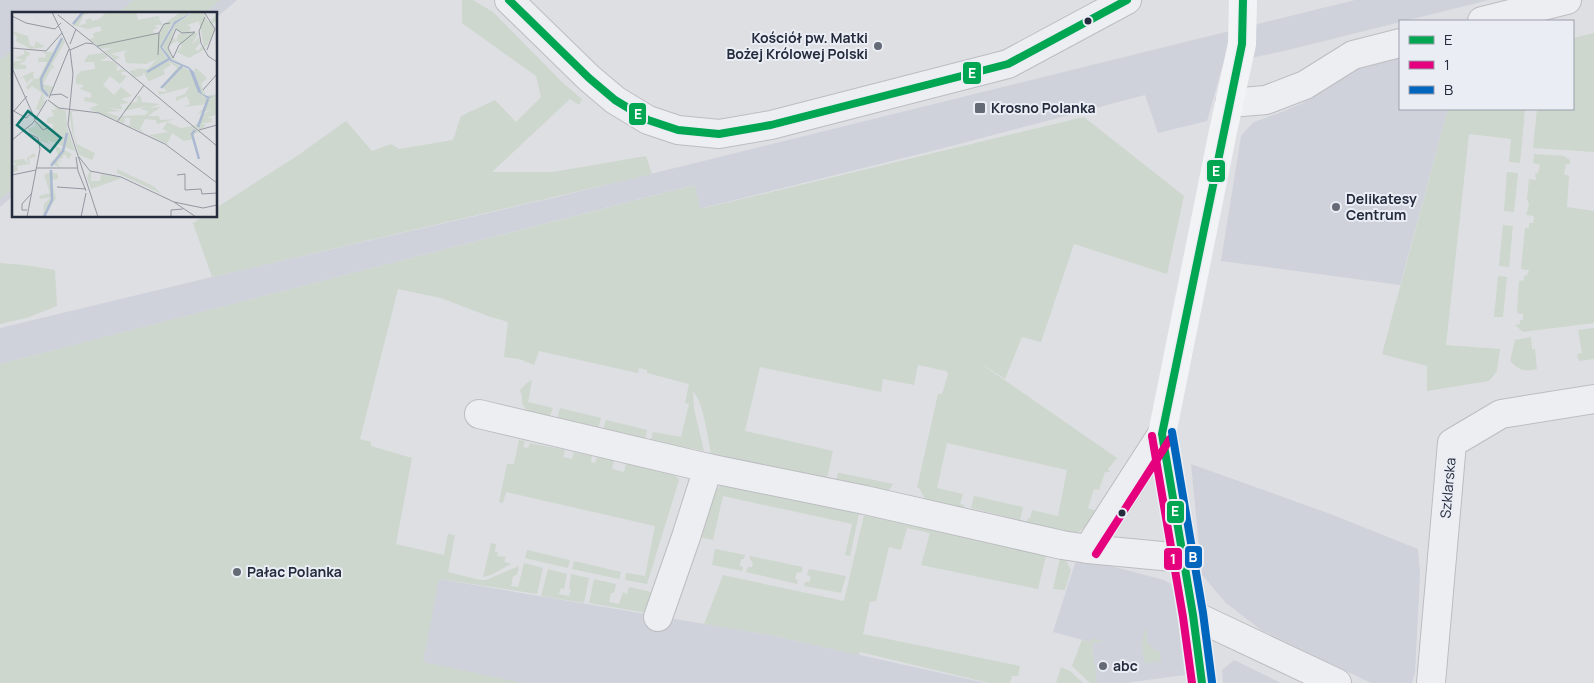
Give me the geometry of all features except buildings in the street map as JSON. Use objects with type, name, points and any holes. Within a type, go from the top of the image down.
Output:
[{"type":"street","points":[[509,0],[589,78],[615,100],[648,120],[678,130],[718,134],[771,125],[1008,64],[1127,0]]},
{"type":"street","points":[[1088,549],[1162,434],[1242,44],[1243,0]]},
{"type":"street","points":[[1486,20],[1567,0]]},
{"type":"street","points":[[1230,103],[1266,100],[1305,85],[1353,55],[1399,43]]},
{"type":"street","name":"Szklarska","points":[[1431,683],[1452,443],[1501,414],[1594,399]]},
{"type":"street","points":[[479,414],[708,468],[865,500],[1062,545],[1183,558]]},
{"type":"street","points":[[1162,434],[1193,615],[1202,683]]},
{"type":"street","points":[[658,617],[708,468]]},
{"type":"street","points":[[1193,615],[1337,683]]},
{"type":"shaded area","points":[[0,0],[237,0],[218,16],[218,12],[12,12],[12,197],[0,207]]},
{"type":"shaded area","points":[[134,0],[220,0],[206,12],[119,12]]},
{"type":"shaded area","points":[[462,0],[473,0],[493,12],[564,84],[582,99],[579,105],[570,99],[492,172],[553,172],[646,156],[652,174],[212,277],[193,223],[201,218],[218,218],[218,207],[297,156],[346,121],[372,151],[391,144],[399,149],[453,140],[461,116],[495,100],[516,122],[541,97],[536,76],[462,23]]},
{"type":"shaded area","points":[[1355,0],[1489,0],[1409,20],[1399,20],[1399,22],[1284,51],[1223,64],[1207,121],[1158,133],[1145,95],[940,149],[699,209],[694,185],[0,364],[0,328],[557,197]]},
{"type":"shaded area","points":[[1594,33],[1594,152],[1533,148],[1537,110],[1574,110],[1574,38]]},
{"type":"shaded area","points":[[12,51],[12,190],[0,199],[0,60]]},
{"type":"shaded area","points":[[1399,54],[1399,110],[1448,110],[1400,285],[1221,261],[1241,136],[1254,122],[1303,103],[1349,68]]},
{"type":"shaded area","points":[[1448,110],[1525,110],[1520,163],[1509,162],[1511,139],[1469,134],[1446,345],[1500,349],[1497,371],[1489,381],[1427,391],[1427,366],[1382,354]]},
{"type":"shaded area","points":[[1084,117],[1184,196],[1167,274],[1074,244],[1041,342],[1022,337],[1005,379],[974,359],[1117,458],[1108,469],[1110,472],[1105,472],[1099,490],[1094,489],[1088,508],[1096,511],[1091,522],[1076,534],[1027,522],[1028,518],[1030,519],[1032,510],[1058,516],[1067,470],[947,443],[937,488],[963,494],[960,504],[964,505],[963,508],[925,499],[919,488],[917,488],[938,394],[942,394],[948,374],[946,371],[918,365],[914,385],[883,379],[881,392],[760,367],[745,431],[833,451],[827,478],[711,453],[700,403],[693,392],[694,409],[704,451],[651,440],[653,432],[681,437],[689,404],[685,403],[689,384],[647,373],[647,370],[639,368],[638,373],[539,351],[534,365],[519,359],[504,357],[508,322],[441,298],[398,289],[360,439],[371,442],[371,446],[412,458],[396,544],[444,555],[448,534],[455,535],[448,572],[486,580],[519,566],[517,575],[513,576],[511,586],[518,587],[524,563],[543,568],[537,594],[439,579],[423,662],[523,683],[0,683],[0,364],[695,185],[700,209]]},
{"type":"shaded area","points":[[1534,154],[1564,156],[1570,160],[1570,164],[1566,164],[1564,174],[1569,176],[1567,207],[1594,211],[1594,323],[1523,332],[1515,325],[1520,324],[1520,320],[1523,320],[1523,314],[1517,313],[1519,281],[1524,280],[1524,276],[1527,275],[1529,270],[1521,269],[1525,228],[1529,228],[1529,223],[1533,223],[1534,216],[1526,215],[1529,205],[1527,199],[1529,179],[1536,180],[1535,173],[1538,173],[1540,165],[1533,163]]},
{"type":"shaded area","points":[[1507,172],[1518,173],[1514,212],[1504,211]]},
{"type":"shaded area","points":[[1503,225],[1513,226],[1509,267],[1499,266]]},
{"type":"shaded area","points":[[0,263],[55,270],[57,306],[26,318],[0,324]]},
{"type":"shaded area","points":[[1498,276],[1507,277],[1503,317],[1494,317]]},
{"type":"shaded area","points":[[1594,328],[1594,359],[1579,361],[1577,354],[1582,353],[1578,330]]},
{"type":"shaded area","points":[[1531,337],[1532,349],[1535,349],[1537,369],[1522,370],[1510,361],[1515,340]]},
{"type":"shaded area","points":[[532,380],[528,402],[553,408],[549,418],[529,414],[522,403],[520,390]]},
{"type":"shaded area","points":[[560,408],[601,418],[598,429],[557,419]]},
{"type":"shaded area","points":[[606,420],[647,430],[645,440],[603,430]]},
{"type":"shaded area","points":[[519,440],[525,441],[523,447],[528,448],[530,443],[565,450],[563,457],[572,459],[574,452],[592,456],[591,462],[595,463],[597,457],[614,460],[612,469],[624,472],[626,464],[654,469],[676,476],[679,480],[647,584],[625,580],[626,573],[645,576],[655,526],[506,492],[503,503],[499,502],[507,464],[514,464]]},
{"type":"shaded area","points":[[1191,464],[1333,515],[1418,549],[1420,573],[1415,673],[1412,683],[1371,683],[1261,630],[1226,603],[1202,575]]},
{"type":"shaded area","points":[[838,473],[893,484],[888,492],[836,480]]},
{"type":"shaded area","points":[[720,486],[730,486],[859,514],[850,556],[845,555],[852,524],[723,496],[713,540],[698,537],[713,494]]},
{"type":"shaded area","points":[[974,496],[1023,507],[1020,520],[971,508]]},
{"type":"shaded area","points":[[864,515],[1046,555],[1038,589],[921,565],[930,533],[907,528],[901,550],[889,547],[876,601],[870,602],[863,634],[1020,666],[1018,676],[1012,676],[1010,683],[989,683],[860,652],[859,655],[770,635],[704,624],[723,575],[844,601]]},
{"type":"shaded area","points":[[491,543],[496,544],[495,552],[498,552],[497,556],[506,557],[504,562],[511,564],[491,575],[483,577]]},
{"type":"shaded area","points":[[715,549],[745,555],[744,559],[741,559],[740,566],[743,567],[742,571],[712,565]]},
{"type":"shaded area","points":[[527,550],[570,560],[568,568],[525,558]]},
{"type":"shaded area","points":[[750,556],[803,567],[801,573],[797,572],[795,579],[798,580],[797,584],[746,572],[748,567],[752,567],[753,562],[750,560]]},
{"type":"shaded area","points":[[1077,557],[1164,580],[1171,584],[1174,593],[1185,675],[1125,683],[1097,683],[1092,643],[1103,642],[1090,642],[1053,632]]},
{"type":"shaded area","points":[[1060,558],[1066,561],[1071,570],[1065,590],[1053,589]]},
{"type":"shaded area","points":[[574,561],[621,572],[619,579],[572,569]]},
{"type":"shaded area","points":[[548,569],[567,574],[564,589],[561,588],[559,594],[569,596],[571,574],[589,578],[584,603],[541,596]]},
{"type":"shaded area","points":[[809,569],[846,576],[841,593],[804,586],[805,582],[809,582],[811,577],[807,575]]},
{"type":"shaded area","points":[[439,579],[770,635],[986,683],[0,683]]},
{"type":"shaded area","points":[[594,579],[616,584],[609,602],[619,604],[623,592],[627,594],[629,587],[656,593],[647,613],[589,603]]},
{"type":"shaded area","points":[[1145,627],[1148,642],[1151,647],[1160,652],[1161,661],[1144,663],[1142,645]]},
{"type":"shaded area","points":[[1092,638],[1105,642],[1093,643],[1092,645],[1097,683],[1090,683],[1072,666],[1082,640],[1090,642]]},
{"type":"shaded area","points":[[1234,660],[1281,683],[1223,683],[1222,670]]},
{"type":"shaded area","points":[[1061,667],[1070,671],[1083,683],[1056,683]]},
{"type":"transit line","name":"E","points":[[509,0],[589,78],[615,100],[648,120],[678,130],[719,134],[771,125],[1008,64],[1127,0]]},
{"type":"transit line","name":"E","points":[[1202,683],[1193,615],[1162,434],[1242,44],[1243,0]]},
{"type":"transit line","name":"B","points":[[1172,432],[1203,613],[1212,682]]},
{"type":"transit line","name":"1","points":[[1152,436],[1183,617],[1192,683]]},
{"type":"transit line","name":"1","points":[[1096,554],[1170,439]]},
{"type":"place","name":"Kościół pw. Matki Bożej Królowej Polski","points":[[878,46]]},
{"type":"place","name":"Krosno Polanka","points":[[980,108]]},
{"type":"place","name":"Delikatesy Centrum","points":[[1336,207]]},
{"type":"place","name":"Pałac Polanka","points":[[237,572]]},
{"type":"place","name":"abc","points":[[1103,666]]}]
